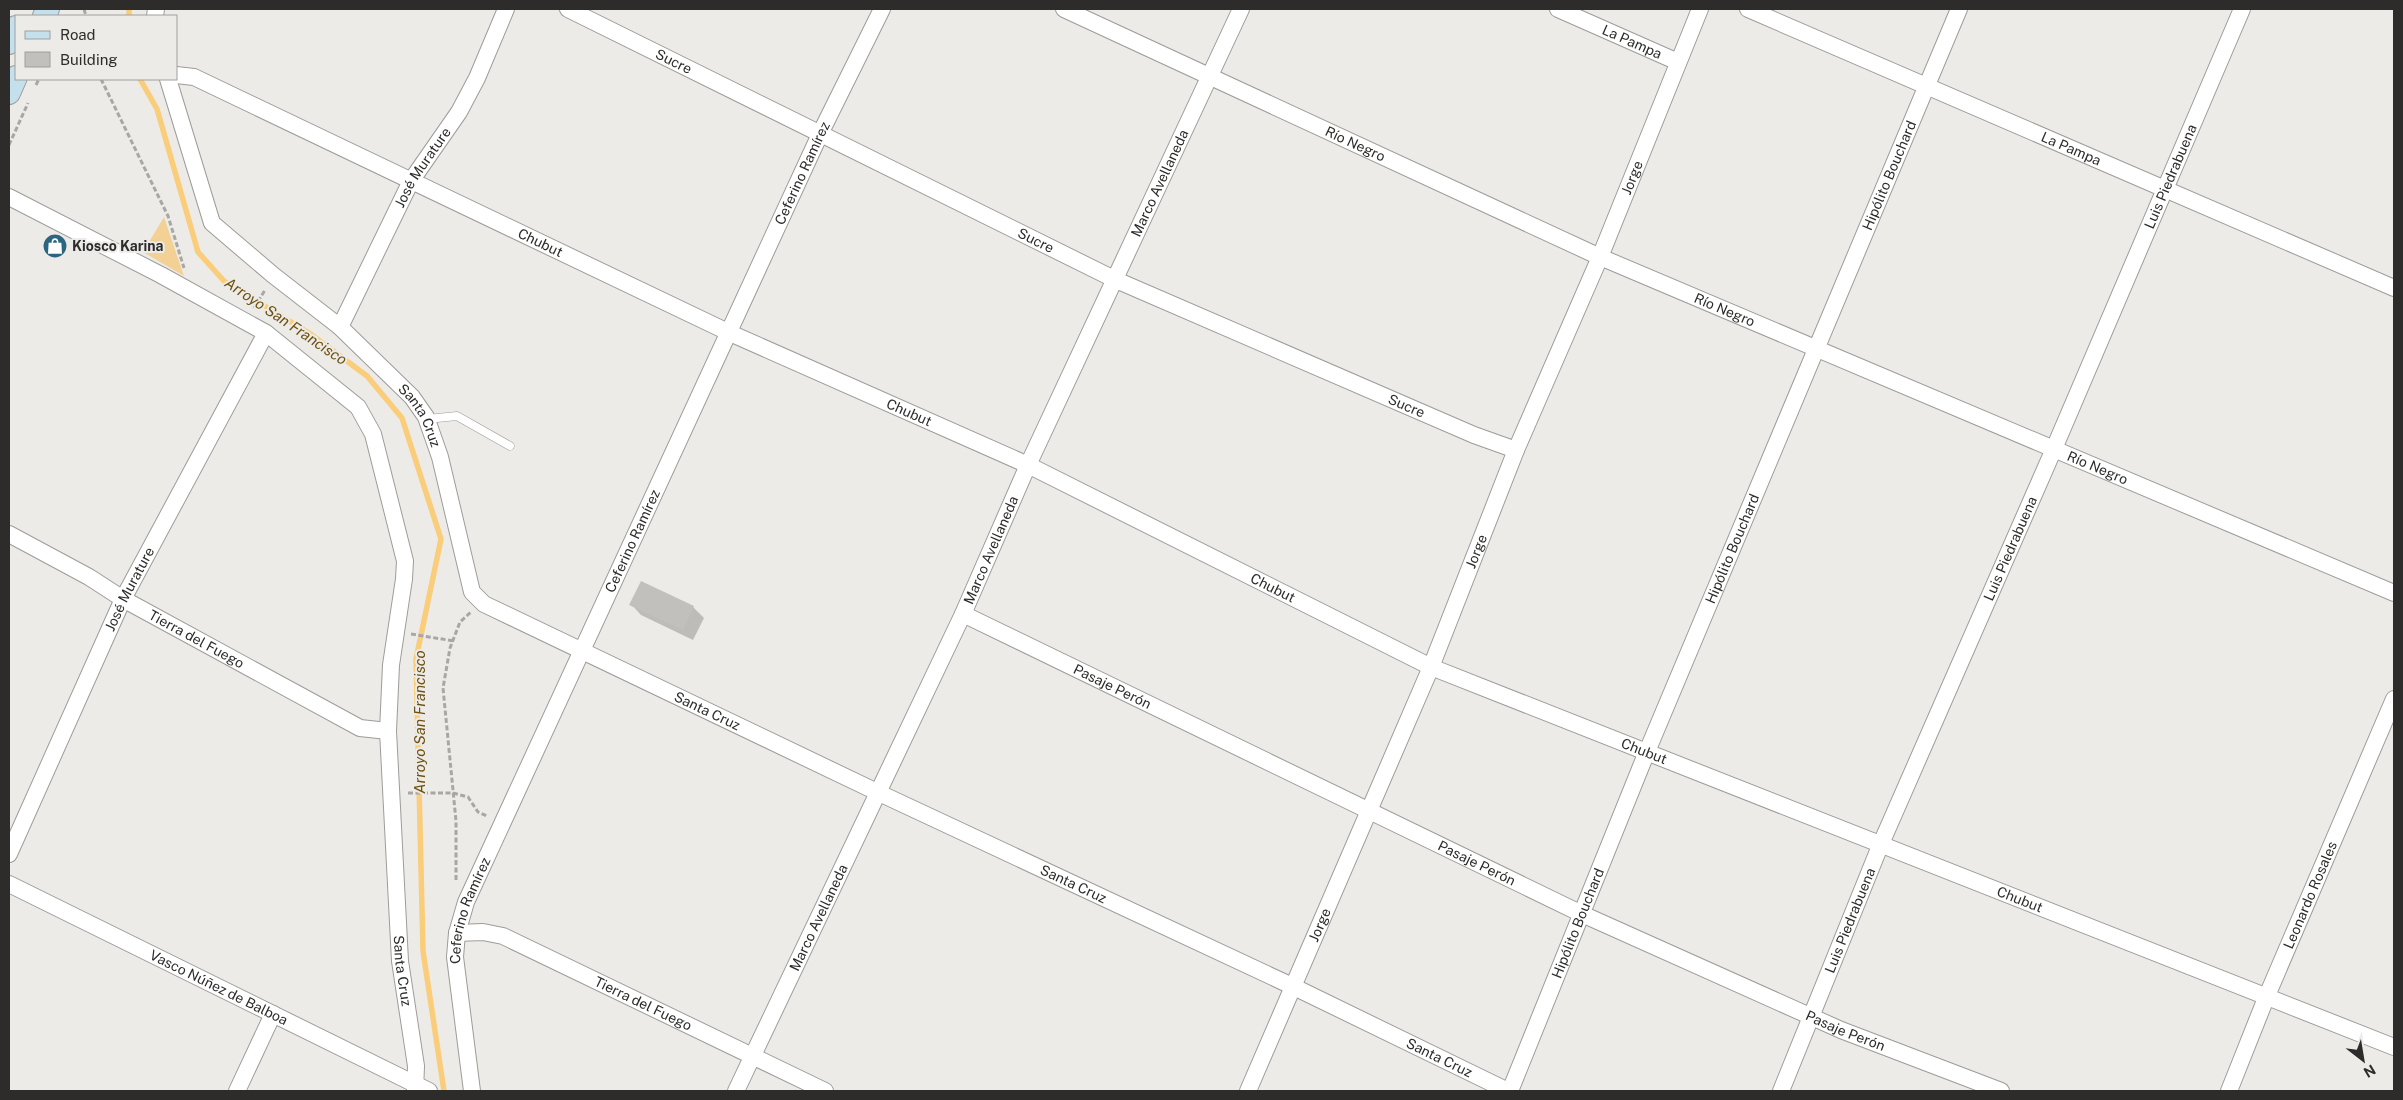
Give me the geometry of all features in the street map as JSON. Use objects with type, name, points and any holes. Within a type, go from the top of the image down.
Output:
[{"type":"main road","points":[[9,43],[15,29]]},
{"type":"main road","points":[[9,93],[26,82]]},
{"type":"street","name":"José Murature","points":[[340,327],[411,181],[464,104],[478,78],[506,9]]},
{"type":"street","name":"Sucre","points":[[568,9],[821,132],[1116,280],[1465,431],[1516,450]]},
{"type":"street","name":"Ceferino Ramírez","points":[[472,1091],[455,957],[457,933],[466,902],[581,650],[730,333],[821,132],[882,9]]},
{"type":"street","name":"Río Negro","points":[[1064,9],[1600,257],[2053,451],[2394,593]]},
{"type":"street","name":"Marco Avellaneda","points":[[736,1091],[962,614],[1028,465],[1211,77],[1241,9]]},
{"type":"street","name":"La Pampa","points":[[1558,9],[1678,62]]},
{"type":"street","name":"Jorge","points":[[1248,1091],[1431,667],[1516,450],[1600,257],[1700,9]]},
{"type":"street","name":"La Pampa","points":[[1748,9],[2394,288]]},
{"type":"street","name":"Hipólito Bouchard","points":[[1509,1091],[1646,754],[1959,9]]},
{"type":"street","name":"Luis Piedrabuena","points":[[1781,1091],[1880,846],[2053,451],[2242,9]]},
{"type":"street","name":"Chubut","points":[[178,75],[194,77],[730,333],[1028,465],[1431,667],[1646,754],[2394,1047]]},
{"type":"street","name":"Santa Cruz","points":[[168,80],[212,223],[273,275],[340,327],[412,397],[427,419],[440,457],[472,592],[482,602],[877,792],[1292,986],[1509,1091]]},
{"type":"street","name":"Santa Cruz","points":[[9,196],[161,275],[266,333],[358,407],[367,420],[373,434],[405,561],[391,665],[388,731],[400,961],[420,1089]]},
{"type":"street","name":"José Murature","points":[[9,854],[124,599],[266,333]]},
{"type":"street","name":"Tierra del Fuego","points":[[9,534],[360,728],[388,731]]},
{"type":"street","name":"Pasaje Perón","points":[[962,614],[1582,914],[1812,1017],[2001,1091]]},
{"type":"street","name":"Leonardo Rosales","points":[[2229,1091],[2266,998],[2394,699]]},
{"type":"street","name":"Vasco Núñez de Balboa","points":[[9,884],[273,1014],[420,1089]]},
{"type":"street","name":"Tierra del Fuego","points":[[457,933],[483,932],[504,936],[825,1091]]},
{"type":"street","points":[[237,1091],[273,1014]]},
{"type":"lane","points":[[427,419],[457,416],[510,446]]},
{"type":"path","points":[[101,80],[168,216],[185,270]]},
{"type":"path","points":[[9,145],[31,95]]},
{"type":"path","points":[[251,312],[264,291]]},
{"type":"path","points":[[456,884],[456,821],[443,688],[450,648],[460,622],[482,602]]},
{"type":"path","points":[[396,632],[454,641]]},
{"type":"path","points":[[407,793],[453,793],[468,797],[478,812],[502,823]]},
{"type":"shaded area","points":[[164,217],[184,276],[143,252]]},
{"type":"building","points":[[641,581],[694,606],[683,630],[629,605]]},
{"type":"waterway","name":"Arroyo San Francisco","points":[[129,9],[129,15]]},
{"type":"waterway","name":"Arroyo San Francisco","points":[[141,80],[157,109],[198,252],[224,281],[309,333],[367,376],[402,418],[441,539],[416,659],[423,951],[444,1091]]},
{"type":"place","name":"Kiosco Karina","points":[[55,246]]}]
